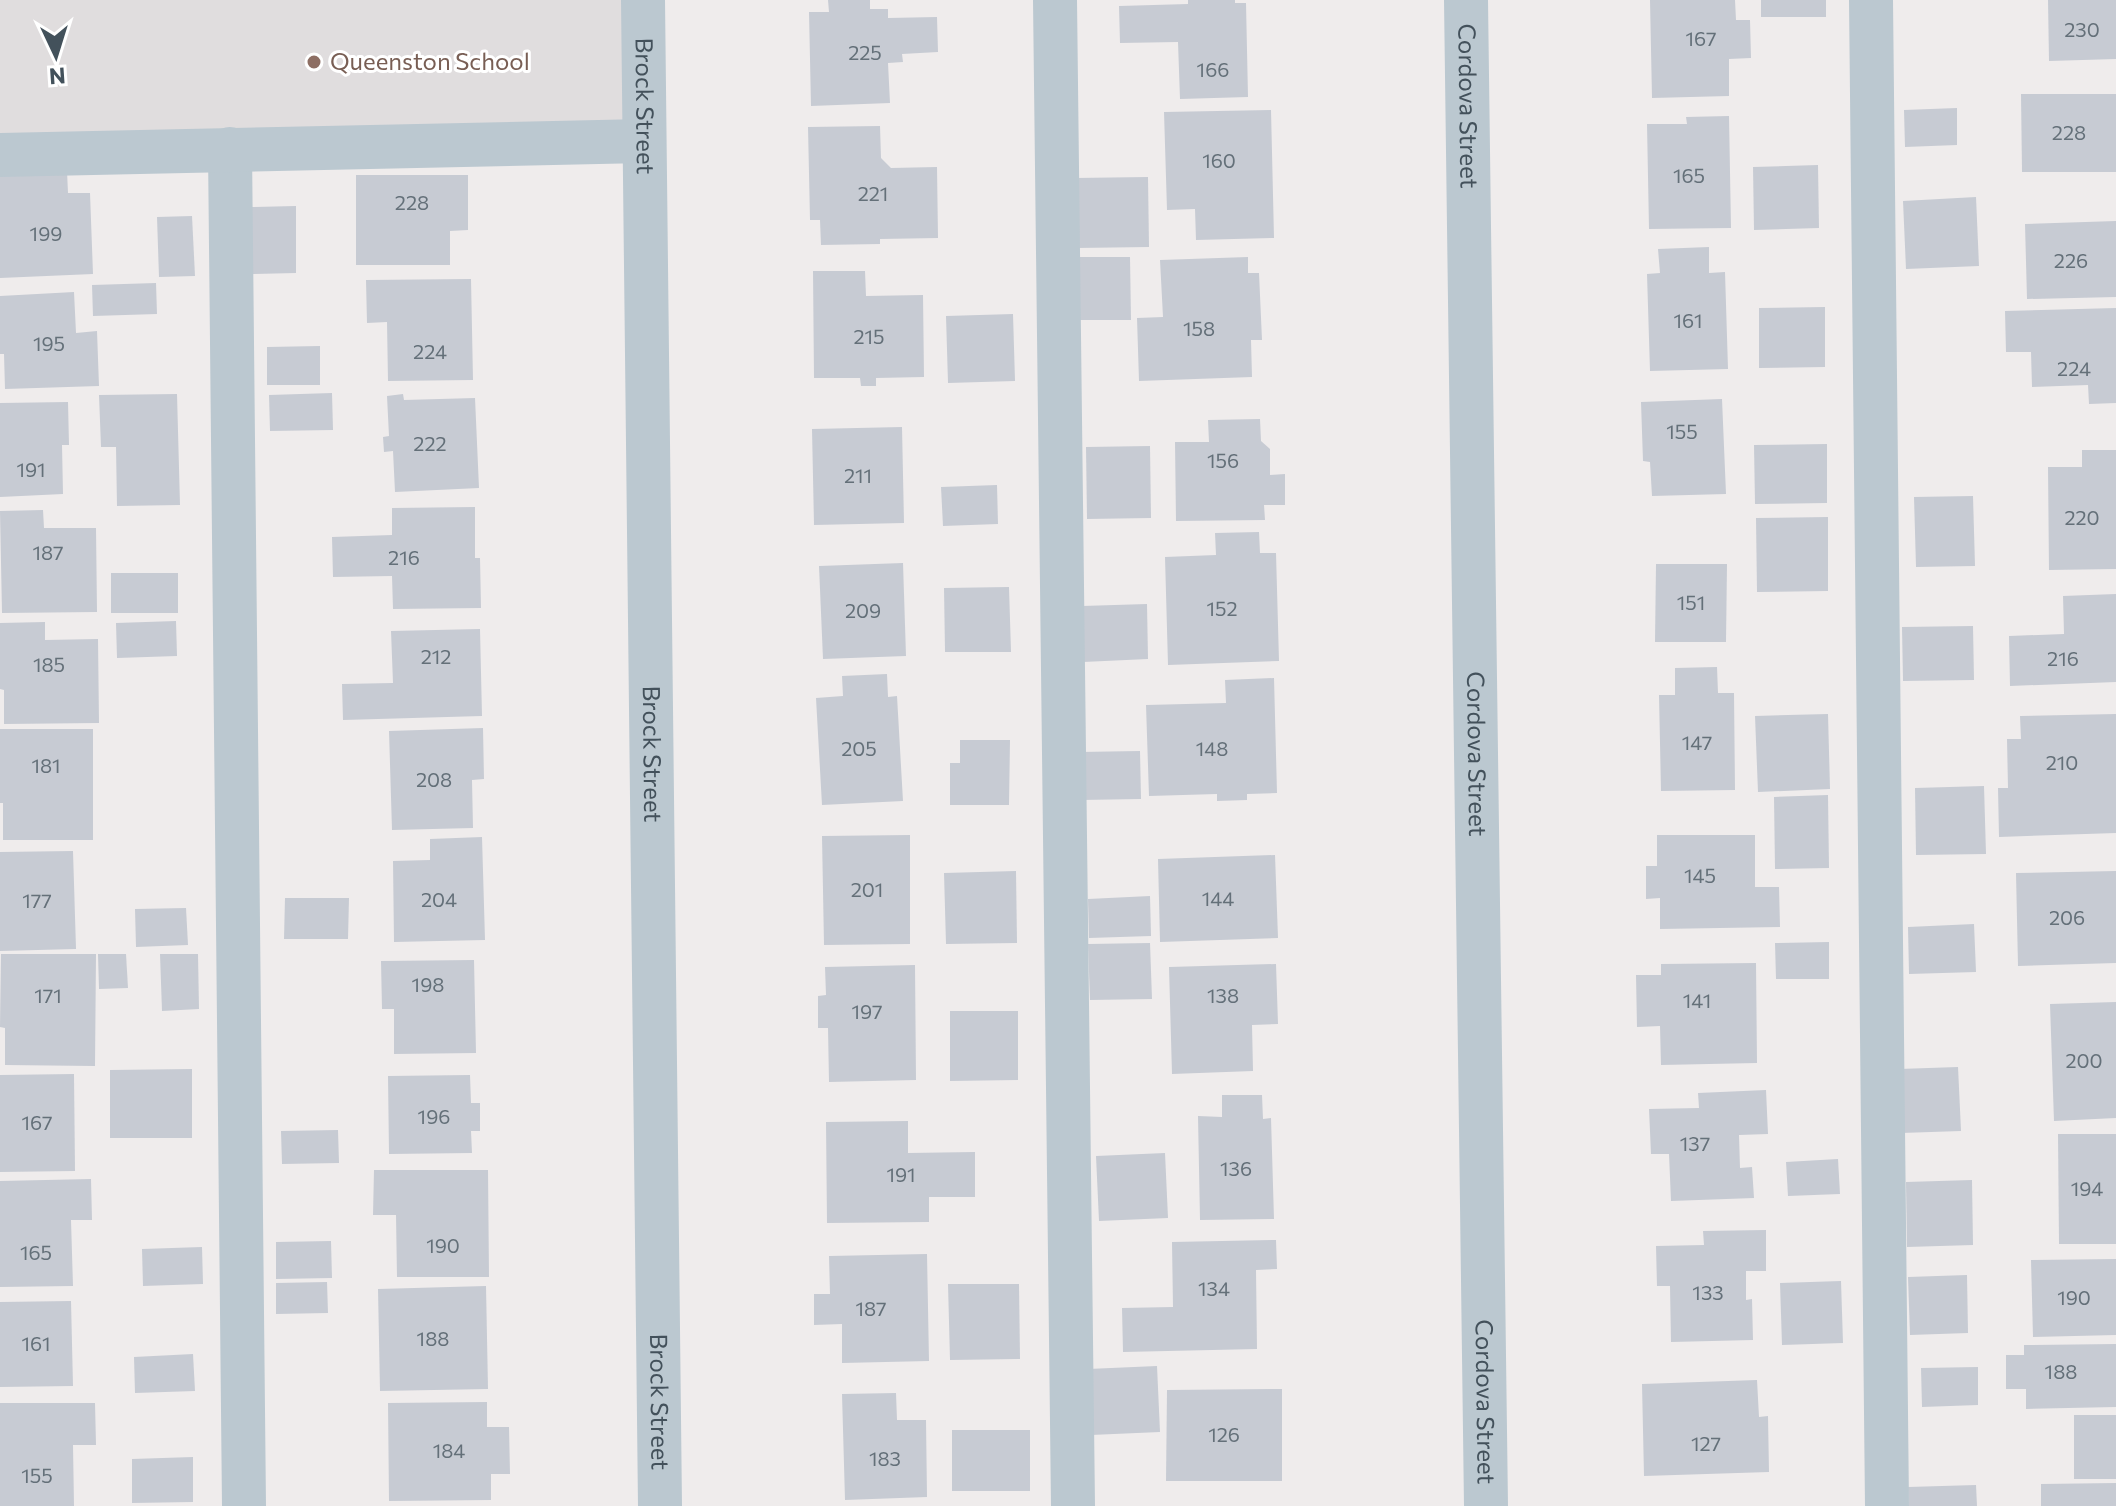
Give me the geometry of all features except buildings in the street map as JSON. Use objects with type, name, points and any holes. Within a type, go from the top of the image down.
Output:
[{"type":"street","name":"Brock Street","points":[[643,0],[660,1506]]},
{"type":"street","points":[[1055,0],[1073,1506]]},
{"type":"street","name":"Cordova Street","points":[[1466,0],[1486,1506]]},
{"type":"street","points":[[1871,0],[1887,1506]]},
{"type":"street","points":[[0,155],[644,141]]},
{"type":"street","points":[[230,149],[244,1506]]},
{"type":"shaded area","name":"Queenston School","points":[[0,0],[627,0],[630,124],[0,137]]},
{"type":"place","name":"Queenston School","points":[[314,62]]}]
